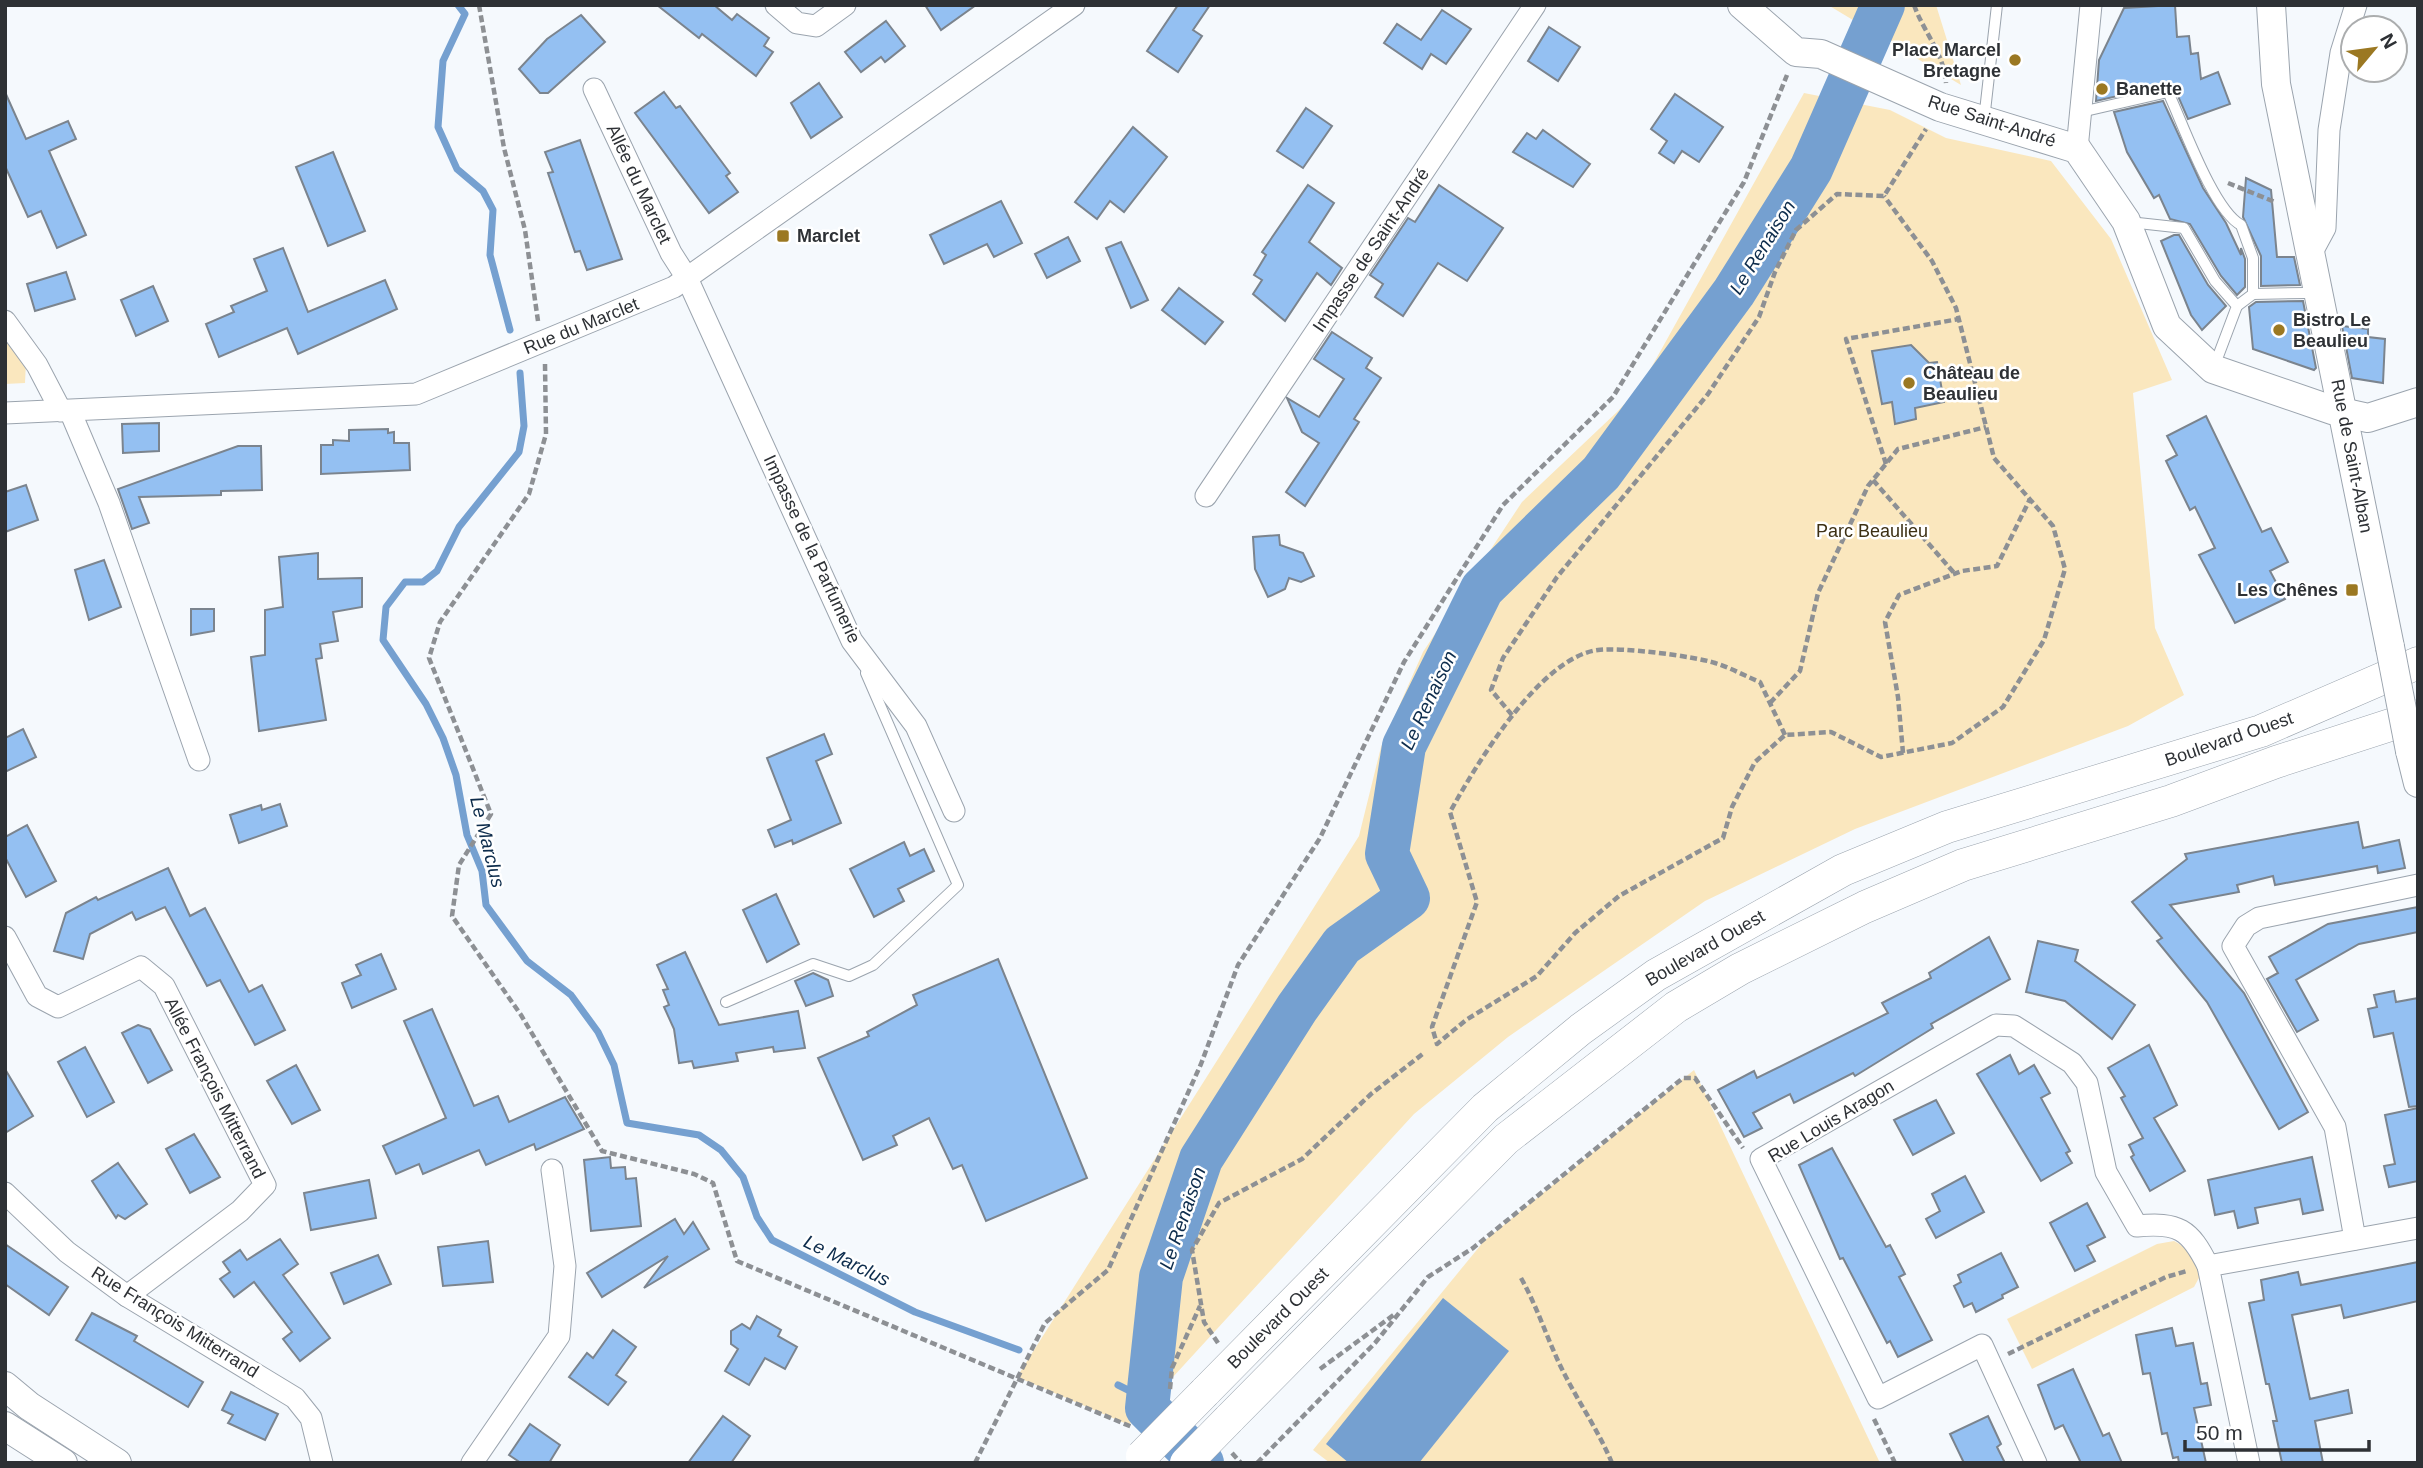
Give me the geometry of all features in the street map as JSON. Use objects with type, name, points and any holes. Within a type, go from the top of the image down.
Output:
[{"type":"main road","name":"Boulevard Ouest","points":[[1138,1450],[1205,1392],[1485,1108],[1580,1029],[1656,975],[1843,870],[1947,827],[2261,731],[2418,663]]},
{"type":"main road","name":"Boulevard Ouest","points":[[1186,1463],[1506,1139],[1676,1007],[1740,969],[1864,907],[1963,865],[2171,801],[2276,762],[2418,716]]},
{"type":"street","points":[[776,5],[797,23],[816,26],[845,5]]},
{"type":"street","name":"Rue du Marclet","points":[[5,412],[416,394],[674,287],[1047,13],[1074,5]]},
{"type":"street","name":"Impasse de Saint-André","points":[[1206,496],[1535,5]]},
{"type":"street","name":"Rue Saint-André","points":[[1742,5],[1808,53],[1910,91],[1940,107],[2077,149],[2126,221],[2167,326],[2213,369],[2368,418],[2418,402]]},
{"type":"street","points":[[2077,149],[2091,5]]},
{"type":"street","name":"Rue de Saint-Alban","points":[[2271,5],[2276,84],[2418,783]]},
{"type":"street","points":[[2311,254],[2325,228],[2329,130],[2341,53],[2356,5]]},
{"type":"street","name":"Allée du Marclet","points":[[594,89],[671,253],[687,278]]},
{"type":"street","name":"Impasse de la Parfumerie","points":[[687,278],[852,641],[916,726],[954,811]]},
{"type":"street","points":[[5,321],[37,365],[65,411],[109,503],[199,760]]},
{"type":"street","points":[[2355,1239],[2335,1127],[2233,947],[2246,926],[2259,918],[2418,886]]},
{"type":"street","name":"Allée François Mitterrand","points":[[5,937],[37,996],[58,1007],[141,967],[164,986],[265,1185],[240,1210],[127,1296]]},
{"type":"street","name":"Rue Louis Aragon","points":[[1990,1362],[1982,1345],[1878,1398],[1761,1159],[1996,1025],[2014,1026],[2072,1063],[2087,1083],[2106,1172],[2137,1226],[2166,1225],[2187,1232],[2197,1244],[2208,1266]]},
{"type":"street","points":[[472,1463],[559,1336],[565,1266],[552,1170]]},
{"type":"street","name":"Rue François Mitterrand","points":[[5,1193],[67,1252],[127,1296],[295,1398],[311,1418],[322,1463]]},
{"type":"street","points":[[2249,1463],[2208,1266],[2418,1228]]},
{"type":"street","points":[[1990,1362],[2036,1463]]},
{"type":"street","points":[[5,1386],[29,1406],[117,1463]]},
{"type":"street","points":[[5,1426],[63,1463]]},
{"type":"lane","points":[[1984,120],[1997,5]]},
{"type":"lane","points":[[2081,112],[2168,92],[2207,179],[2231,219],[2241,225],[2253,258],[2253,294]]},
{"type":"lane","points":[[2126,221],[2184,228],[2215,281],[2237,306]]},
{"type":"lane","points":[[2213,369],[2237,306],[2253,294],[2305,293]]},
{"type":"lane","points":[[726,1002],[813,964],[849,976],[873,965],[958,885],[852,641]]},
{"type":"path","points":[[479,5],[504,148],[525,230],[546,368],[546,434],[529,494],[440,622],[429,658],[491,814],[461,862],[452,916],[521,1015],[602,1151],[694,1174],[713,1183],[737,1261],[1129,1425],[1138,1450]]},
{"type":"path","points":[[1884,196],[1940,107],[1946,88],[1944,67],[1914,5]]},
{"type":"path","points":[[975,1463],[1045,1324],[1108,1270],[1201,1065],[1238,965],[1320,838],[1404,662],[1503,505],[1613,397],[1744,182],[1808,53]]},
{"type":"path","points":[[2237,185],[2302,211]]},
{"type":"path","points":[[1511,715],[1491,690],[1503,658],[1557,577],[1708,394],[1759,317],[1775,272],[1796,230],[1837,194],[1884,196]]},
{"type":"path","points":[[1785,735],[1760,682],[1714,662],[1597,650],[1564,663],[1511,715],[1481,756],[1450,812],[1477,902],[1432,1027],[1437,1044],[1466,1020],[1537,976],[1575,933],[1619,896],[1723,838],[1732,807],[1755,762],[1785,735],[1831,732],[1881,757],[1952,743],[2003,707],[2044,640],[2065,569],[2053,526],[1994,458],[1959,319],[1932,261],[1884,196]]},
{"type":"path","points":[[1886,464],[1846,339],[1959,319]]},
{"type":"path","points":[[1770,703],[1800,671],[1818,593],[1873,480],[1898,449],[1986,427]]},
{"type":"path","points":[[1873,480],[1955,574]]},
{"type":"path","points":[[1903,753],[1898,697],[1885,622],[1899,595],[1955,574],[1997,566],[2030,499]]},
{"type":"path","points":[[1232,1365],[1204,1322],[1192,1250],[1219,1203],[1302,1160],[1371,1094],[1424,1053]]},
{"type":"path","points":[[1257,1463],[1375,1343],[1428,1277],[1473,1248],[1683,1078],[1695,1078],[1753,1164],[1761,1159]]},
{"type":"path","points":[[1990,1362],[2166,1277],[2208,1266]]},
{"type":"path","points":[[1521,1278],[1540,1312],[1565,1375],[1602,1438],[1612,1463]]},
{"type":"path","points":[[1279,1368],[1312,1375],[1402,1310]]},
{"type":"green space","points":[[1828,5],[1936,5],[1961,85]]},
{"type":"green space","name":"Parc Beaulieu","points":[[1804,93],[1890,110],[1946,138],[2051,161],[2111,239],[2172,380],[2133,393],[2155,628],[2184,695],[2128,726],[1855,829],[1705,901],[1508,1037],[1414,1114],[1129,1425],[1017,1377],[1359,836],[1381,747],[1423,652],[1522,502],[1641,386]]},
{"type":"green space","points":[[5,334],[26,361],[25,383],[5,384]]},
{"type":"green space","points":[[1694,1070],[1880,1463],[1330,1463],[1313,1450],[1484,1241]]},
{"type":"green space","points":[[2174,1241],[2191,1255],[2196,1265],[2200,1276],[2194,1287],[2032,1369],[2007,1319],[2157,1244]]},
{"type":"water","points":[[1443,1298],[1509,1351],[1419,1463],[1349,1463],[1326,1444]]},
{"type":"building","points":[[657,5],[714,5],[732,20],[737,14],[769,38],[764,46],[773,52],[756,76],[702,34],[699,38]]},
{"type":"building","points":[[925,5],[976,5],[941,30]]},
{"type":"building","points":[[1178,5],[1210,5],[1193,30],[1202,36],[1178,72],[1147,51]]},
{"type":"building","points":[[2175,5],[2177,37],[2189,36],[2191,54],[2198,53],[2201,79],[2218,72],[2230,104],[2188,119],[2175,89],[2169,84],[2096,101],[2099,60],[2124,8]]},
{"type":"building","points":[[1442,10],[1471,29],[1446,64],[1431,54],[1422,69],[1384,43],[1397,24],[1421,40]]},
{"type":"building","points":[[581,15],[605,42],[548,93],[540,93],[519,69],[547,39]]},
{"type":"building","points":[[886,21],[905,46],[885,62],[881,57],[861,72],[845,52]]},
{"type":"building","points":[[1549,27],[1580,47],[1558,81],[1528,61]]},
{"type":"building","points":[[819,83],[842,117],[811,138],[791,103]]},
{"type":"building","points":[[5,92],[26,139],[68,121],[76,139],[49,151],[86,235],[57,248],[41,211],[28,217],[5,166]]},
{"type":"building","points":[[664,92],[676,108],[680,106],[730,173],[726,176],[738,192],[709,213],[635,113]]},
{"type":"building","points":[[1675,94],[1723,127],[1699,162],[1682,151],[1674,163],[1659,153],[1667,141],[1651,129]]},
{"type":"building","points":[[2163,101],[2203,188],[2226,223],[2241,255],[2241,248],[2245,259],[2245,287],[2237,295],[2221,276],[2190,224],[2170,219],[2159,195],[2154,198],[2127,152],[2114,112]]},
{"type":"building","points":[[1306,108],[1332,126],[1303,168],[1277,151]]},
{"type":"building","points":[[1133,127],[1167,157],[1124,212],[1110,201],[1097,219],[1075,202]]},
{"type":"building","points":[[1543,130],[1590,164],[1573,187],[1513,152],[1527,133],[1536,139]]},
{"type":"building","points":[[580,140],[622,259],[587,270],[580,251],[575,252],[548,173],[553,172],[545,152]]},
{"type":"building","points":[[333,152],[365,231],[328,246],[296,167]]},
{"type":"building","points":[[2246,178],[2271,190],[2277,257],[2294,257],[2300,285],[2261,286],[2261,256],[2243,217]]},
{"type":"building","points":[[1308,185],[1334,203],[1309,242],[1342,268],[1331,285],[1317,273],[1285,321],[1253,294],[1262,280],[1254,275],[1266,255],[1262,252]]},
{"type":"building","points":[[1439,185],[1503,228],[1467,281],[1438,263],[1403,316],[1375,297],[1383,284],[1370,275],[1408,218],[1415,222]]},
{"type":"building","points":[[1001,201],[1022,243],[994,257],[987,244],[944,264],[930,235]]},
{"type":"building","points":[[2179,235],[2208,285],[2226,306],[2202,330],[2191,315],[2161,241]]},
{"type":"building","points":[[1068,237],[1080,261],[1047,278],[1035,254]]},
{"type":"building","points":[[1121,242],[1148,300],[1131,308],[1106,248]]},
{"type":"building","points":[[283,248],[308,312],[385,280],[397,309],[298,354],[287,328],[219,357],[206,324],[234,312],[231,306],[267,291],[254,259]]},
{"type":"building","points":[[66,272],[75,299],[35,311],[27,284]]},
{"type":"building","points":[[153,286],[168,321],[136,336],[121,300]]},
{"type":"building","points":[[1179,288],[1223,322],[1205,344],[1162,310]]},
{"type":"building","name":"Bistro Le Beaulieu","points":[[2303,301],[2316,368],[2314,370],[2253,349],[2249,307],[2256,302]]},
{"type":"building","points":[[2342,326],[2368,329],[2368,337],[2385,339],[2383,383],[2352,378]]},
{"type":"building","points":[[1332,332],[1372,358],[1366,368],[1381,378],[1354,419],[1359,422],[1305,506],[1286,492],[1319,443],[1302,432],[1287,398],[1319,417],[1344,379],[1314,359]]},
{"type":"building","name":"Château de Beaulieu","points":[[1911,345],[1929,363],[1937,362],[1944,402],[1915,408],[1916,419],[1895,424],[1892,402],[1882,404],[1872,351]]},
{"type":"building","points":[[2206,416],[2262,532],[2271,528],[2288,562],[2270,571],[2285,599],[2235,623],[2199,555],[2215,548],[2195,507],[2190,510],[2166,461],[2177,455],[2167,436]]},
{"type":"building","points":[[159,423],[159,451],[123,453],[122,424]]},
{"type":"building","points":[[388,429],[388,433],[394,432],[394,443],[409,443],[410,470],[321,474],[321,445],[333,445],[333,440],[349,441],[349,430]]},
{"type":"building","points":[[238,446],[261,446],[262,490],[221,491],[221,495],[139,497],[149,523],[132,529],[118,489]]},
{"type":"building","points":[[26,485],[38,520],[5,532],[5,492]]},
{"type":"building","points":[[1279,535],[1280,545],[1303,553],[1314,576],[1301,582],[1289,578],[1285,589],[1268,597],[1255,569],[1253,537]]},
{"type":"building","points":[[318,553],[318,579],[362,578],[362,607],[333,612],[338,641],[320,644],[322,658],[316,659],[326,720],[259,731],[251,657],[265,655],[265,610],[283,607],[279,557]]},
{"type":"building","points":[[104,560],[121,607],[89,620],[75,570]]},
{"type":"building","points":[[191,609],[214,609],[214,631],[191,635]]},
{"type":"building","points":[[23,729],[36,757],[5,772],[5,738]]},
{"type":"building","points":[[824,734],[832,754],[816,761],[841,823],[793,844],[792,840],[775,847],[768,830],[791,820],[767,758]]},
{"type":"building","points":[[280,804],[287,826],[239,843],[230,815],[261,805],[262,810]]},
{"type":"building","points":[[2358,822],[2363,848],[2399,840],[2405,868],[2378,873],[2377,866],[2275,885],[2273,876],[2237,885],[2239,892],[2170,905],[2244,993],[2308,1112],[2279,1129],[2207,1002],[2157,941],[2162,938],[2132,902],[2187,859],[2185,854]]},
{"type":"building","points":[[27,825],[56,881],[26,897],[5,857],[5,837]]},
{"type":"building","points":[[904,842],[910,856],[924,849],[934,871],[898,889],[904,901],[874,917],[850,869]]},
{"type":"building","points":[[168,868],[190,916],[205,908],[249,992],[262,985],[285,1030],[255,1045],[220,980],[207,986],[165,907],[136,920],[132,912],[90,934],[83,959],[54,951],[66,913],[96,897],[98,900]]},
{"type":"building","points":[[776,894],[799,944],[767,962],[743,910]]},
{"type":"building","points":[[2418,907],[2418,932],[2359,944],[2296,980],[2318,1020],[2297,1032],[2267,979],[2278,973],[2269,957],[2328,924]]},
{"type":"building","points":[[1989,937],[2010,979],[1931,1024],[1933,1028],[1855,1076],[1853,1073],[1794,1103],[1790,1094],[1753,1113],[1762,1128],[1744,1137],[1718,1090],[1754,1071],[1757,1078],[1888,1013],[1882,1003],[1931,978],[1929,973]]},
{"type":"building","points":[[2038,941],[2078,950],[2075,961],[2135,1005],[2112,1039],[2065,1001],[2026,992]]},
{"type":"building","points":[[685,952],[719,1025],[798,1011],[805,1048],[774,1052],[773,1047],[736,1053],[738,1061],[694,1068],[692,1061],[679,1063],[674,1029],[664,1007],[669,1005],[663,990],[668,989],[657,965]]},
{"type":"building","points":[[381,954],[396,989],[352,1008],[342,983],[361,975],[356,965]]},
{"type":"building","points":[[998,959],[1087,1178],[986,1221],[962,1165],[953,1169],[929,1118],[893,1136],[897,1145],[863,1160],[818,1058],[869,1036],[867,1032],[917,1005],[913,995]]},
{"type":"building","points":[[813,973],[828,980],[833,996],[806,1006],[795,981]]},
{"type":"building","points":[[2394,991],[2396,1002],[2418,998],[2418,1106],[2409,1107],[2393,1033],[2374,1037],[2368,1009],[2377,1007],[2374,995]]},
{"type":"building","points":[[432,1009],[474,1106],[498,1096],[509,1122],[565,1097],[584,1129],[536,1150],[534,1144],[486,1165],[479,1150],[423,1174],[419,1164],[396,1174],[383,1146],[446,1118],[404,1021]]},
{"type":"building","points":[[138,1025],[150,1029],[172,1070],[148,1083],[122,1033]]},
{"type":"building","points":[[2149,1045],[2177,1105],[2154,1118],[2185,1171],[2150,1191],[2131,1157],[2134,1155],[2129,1145],[2143,1138],[2121,1098],[2125,1096],[2108,1068]]},
{"type":"building","points":[[85,1047],[114,1102],[87,1117],[58,1062]]},
{"type":"building","points":[[2010,1055],[2019,1074],[2034,1065],[2050,1093],[2041,1098],[2070,1151],[2066,1153],[2072,1163],[2041,1181],[1977,1074]]},
{"type":"building","points":[[296,1065],[320,1110],[292,1124],[267,1081]]},
{"type":"building","points":[[5,1069],[33,1116],[5,1133]]},
{"type":"building","points":[[1936,1100],[1954,1133],[1913,1155],[1894,1120]]},
{"type":"building","points":[[2418,1108],[2418,1181],[2389,1187],[2384,1166],[2395,1164],[2385,1115]]},
{"type":"building","points":[[194,1134],[220,1177],[190,1193],[166,1149]]},
{"type":"building","points":[[1832,1148],[1886,1247],[1890,1245],[1905,1274],[1899,1277],[1932,1340],[1898,1357],[1890,1341],[1887,1343],[1843,1258],[1840,1259],[1799,1165]]},
{"type":"building","points":[[610,1157],[611,1168],[625,1167],[626,1179],[636,1178],[641,1226],[591,1231],[584,1160]]},
{"type":"building","points":[[2312,1157],[2323,1210],[2303,1214],[2300,1199],[2255,1208],[2258,1223],[2238,1228],[2234,1211],[2215,1215],[2208,1180]]},
{"type":"building","points":[[118,1163],[147,1204],[125,1219],[118,1215],[116,1218],[92,1181]]},
{"type":"building","points":[[1965,1176],[1984,1212],[1936,1238],[1926,1219],[1940,1211],[1932,1194]]},
{"type":"building","points":[[369,1180],[376,1218],[311,1230],[304,1193]]},
{"type":"building","points":[[2087,1203],[2105,1237],[2087,1246],[2095,1261],[2075,1271],[2050,1223]]},
{"type":"building","points":[[675,1219],[684,1234],[693,1222],[709,1249],[644,1288],[668,1256],[602,1297],[587,1273]]},
{"type":"building","points":[[280,1239],[298,1264],[283,1275],[330,1338],[300,1361],[283,1339],[292,1332],[254,1282],[234,1297],[220,1279],[230,1272],[223,1262],[240,1250],[247,1260]]},
{"type":"building","points":[[488,1241],[493,1282],[443,1286],[438,1247]]},
{"type":"building","points":[[5,1244],[68,1287],[49,1315],[5,1284]]},
{"type":"building","points":[[2001,1253],[2018,1287],[1976,1312],[1972,1303],[1964,1307],[1954,1286],[1961,1282],[1958,1275]]},
{"type":"building","points":[[378,1255],[391,1284],[344,1304],[331,1273]]},
{"type":"building","points":[[2418,1262],[2418,1301],[2344,1318],[2341,1305],[2292,1315],[2310,1399],[2348,1390],[2352,1413],[2315,1421],[2323,1463],[2282,1463],[2273,1421],[2277,1421],[2269,1384],[2266,1384],[2249,1303],[2264,1300],[2261,1280],[2298,1272],[2301,1285]]},
{"type":"building","points":[[92,1313],[137,1336],[134,1341],[203,1382],[188,1407],[76,1340]]},
{"type":"building","points":[[757,1316],[781,1330],[778,1336],[797,1347],[785,1369],[765,1358],[749,1385],[725,1371],[738,1349],[731,1344],[731,1331],[742,1324],[750,1329]]},
{"type":"building","points":[[2172,1328],[2176,1346],[2193,1343],[2201,1384],[2207,1383],[2211,1405],[2194,1408],[2206,1463],[2179,1463],[2178,1457],[2173,1458],[2167,1433],[2162,1434],[2150,1373],[2143,1374],[2136,1335]]},
{"type":"building","points":[[613,1330],[636,1347],[616,1375],[626,1382],[608,1405],[569,1377],[587,1353],[593,1358]]},
{"type":"building","points":[[2073,1369],[2103,1436],[2109,1433],[2122,1463],[2081,1463],[2063,1425],[2055,1429],[2038,1385]]},
{"type":"building","points":[[231,1392],[278,1414],[265,1440],[228,1423],[233,1415],[222,1410]]},
{"type":"building","points":[[723,1416],[750,1436],[731,1463],[688,1463]]},
{"type":"building","points":[[1988,1416],[2001,1444],[1997,1447],[2005,1463],[1964,1463],[1950,1434]]},
{"type":"building","points":[[530,1424],[560,1445],[549,1463],[521,1463],[509,1455]]},
{"type":"waterway","name":"Le Marclus","points":[[458,5],[465,14],[443,61],[438,127],[457,169],[483,191],[493,210],[490,255],[510,330]]},
{"type":"waterway","name":"Le Renaison","points":[[1202,1463],[1147,1408],[1161,1277],[1201,1159],[1297,1008],[1342,945],[1408,898],[1387,854],[1404,746],[1482,589],[1601,473],[1734,292],[1811,169],[1883,5]]},
{"type":"waterway","name":"Le Marclus","points":[[520,373],[524,426],[519,452],[459,527],[437,571],[423,582],[405,582],[386,607],[383,640],[426,704],[443,738],[456,775],[467,835],[482,871],[486,905],[527,961],[571,995],[598,1032],[614,1065],[627,1123],[699,1135],[721,1150],[743,1177],[757,1217],[772,1240],[915,1312],[1019,1350]]},
{"type":"waterway","name":"Le Marclus","points":[[1118,1385],[1128,1390],[1151,1373]]},
{"type":"place","name":"Place Marcel Bretagne","points":[[2015,60]]},
{"type":"place","name":"Banette","points":[[2102,89]]},
{"type":"place","name":"Marclet","points":[[783,236]]},
{"type":"place","name":"Bistro Le Beaulieu","points":[[2279,330]]},
{"type":"place","name":"Château de Beaulieu","points":[[1909,383]]},
{"type":"place","name":"Les Chênes","points":[[2352,590]]}]
